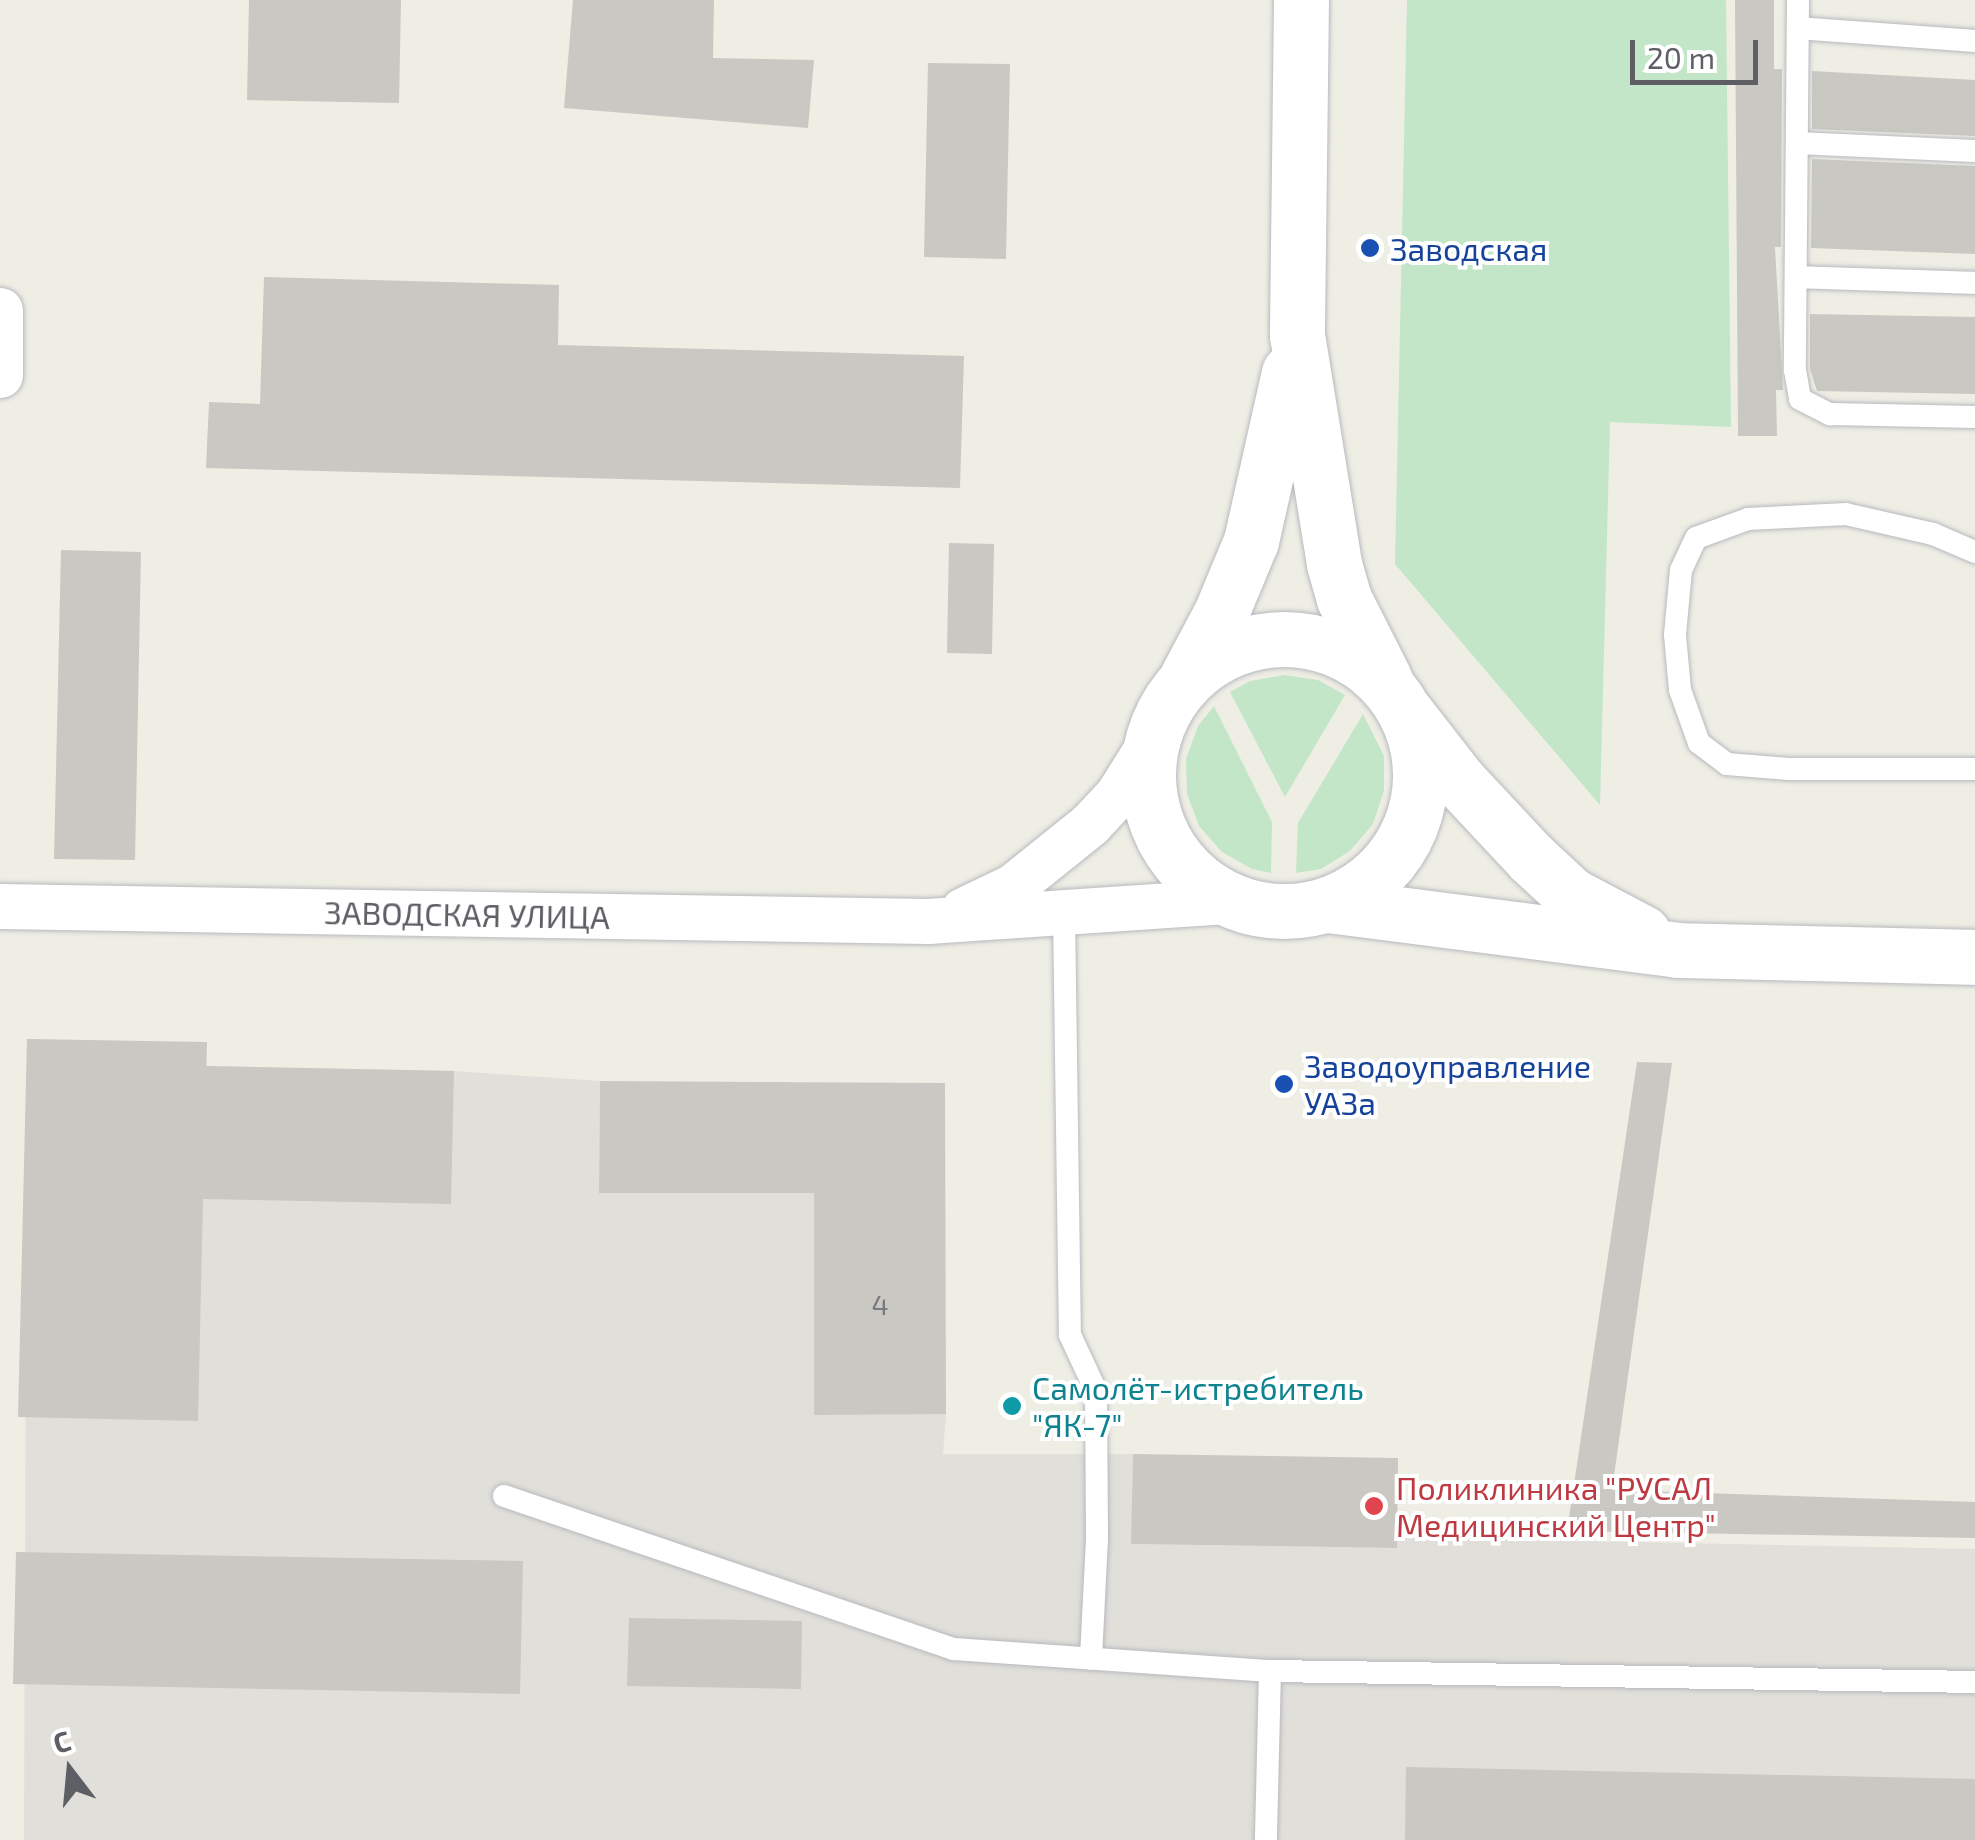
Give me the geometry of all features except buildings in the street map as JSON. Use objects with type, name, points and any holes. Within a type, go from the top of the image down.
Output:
[{"type":"main road","points":[[1301,0],[1297,335],[1334,564],[1344,600],[1399,702],[1421,767],[1418,803],[1407,836],[1387,866],[1360,889],[1328,905]]},
{"type":"main road","points":[[1297,335],[1251,541],[1221,614],[1185,680],[1164,708],[1151,741],[1147,775],[1152,815],[1170,851],[1196,880],[1230,902],[1278,909],[1328,905],[1677,950],[1975,957]]},
{"type":"main road","points":[[1185,680],[1212,659],[1243,644],[1276,639],[1310,641],[1342,652],[1371,670],[1460,782],[1571,894],[1677,950]]},
{"type":"street","points":[[0,310],[0,375]]},
{"type":"street","points":[[933,921],[1001,892],[1056,853],[1118,794],[1151,741]]},
{"type":"street","name":"ЗАВОДСКАЯ УЛИЦА","points":[[0,906],[933,921],[1230,902]]},
{"type":"lane","points":[[1798,0],[1795,370],[1800,399],[1830,414],[1975,417]]},
{"type":"lane","points":[[1798,28],[1975,41]]},
{"type":"lane","points":[[1797,143],[1975,151]]},
{"type":"lane","points":[[1796,276],[1975,282]]},
{"type":"lane","points":[[1975,552],[1933,534],[1846,514],[1748,519],[1696,538],[1680,570],[1675,635],[1680,690],[1699,743],[1727,764],[1789,769],[1975,770]]},
{"type":"lane","points":[[1064,912],[1070,1336],[1096,1390],[1097,1539],[1091,1659]]},
{"type":"lane","points":[[504,1496],[954,1649],[1270,1672],[1975,1682]]},
{"type":"lane","points":[[1266,1840],[1270,1672]]},
{"type":"shaded area","points":[[27,1039],[207,1043],[207,1066],[454,1071],[600,1081],[599,1192],[814,1193],[815,1414],[946,1414],[943,1454],[1133,1454],[1132,1544],[1396,1548],[1397,1537],[1975,1549],[1975,1840],[24,1840]]},
{"type":"green space","points":[[1407,0],[1726,0],[1731,427],[1610,422],[1600,805],[1395,564]]},
{"type":"green space","points":[[1284,675],[1318,680],[1345,695],[1285,797],[1230,692],[1250,681]]},
{"type":"green space","points":[[1214,706],[1272,822],[1271,873],[1252,869],[1222,852],[1199,826],[1187,794],[1186,759],[1198,726]]},
{"type":"green space","points":[[1363,714],[1384,756],[1384,791],[1373,824],[1350,851],[1321,869],[1296,873],[1298,823]]},
{"type":"place","name":"Заводская","points":[[1370,248]]},
{"type":"place","name":"Заводоуправление УАЗа","points":[[1284,1084]]},
{"type":"place","name":"Самолёт-истребитель \"ЯК-7\"","points":[[1012,1406]]},
{"type":"place","name":"Поликлиника \"РУСАЛ Медицинский Центр\"","points":[[1374,1506]]}]
